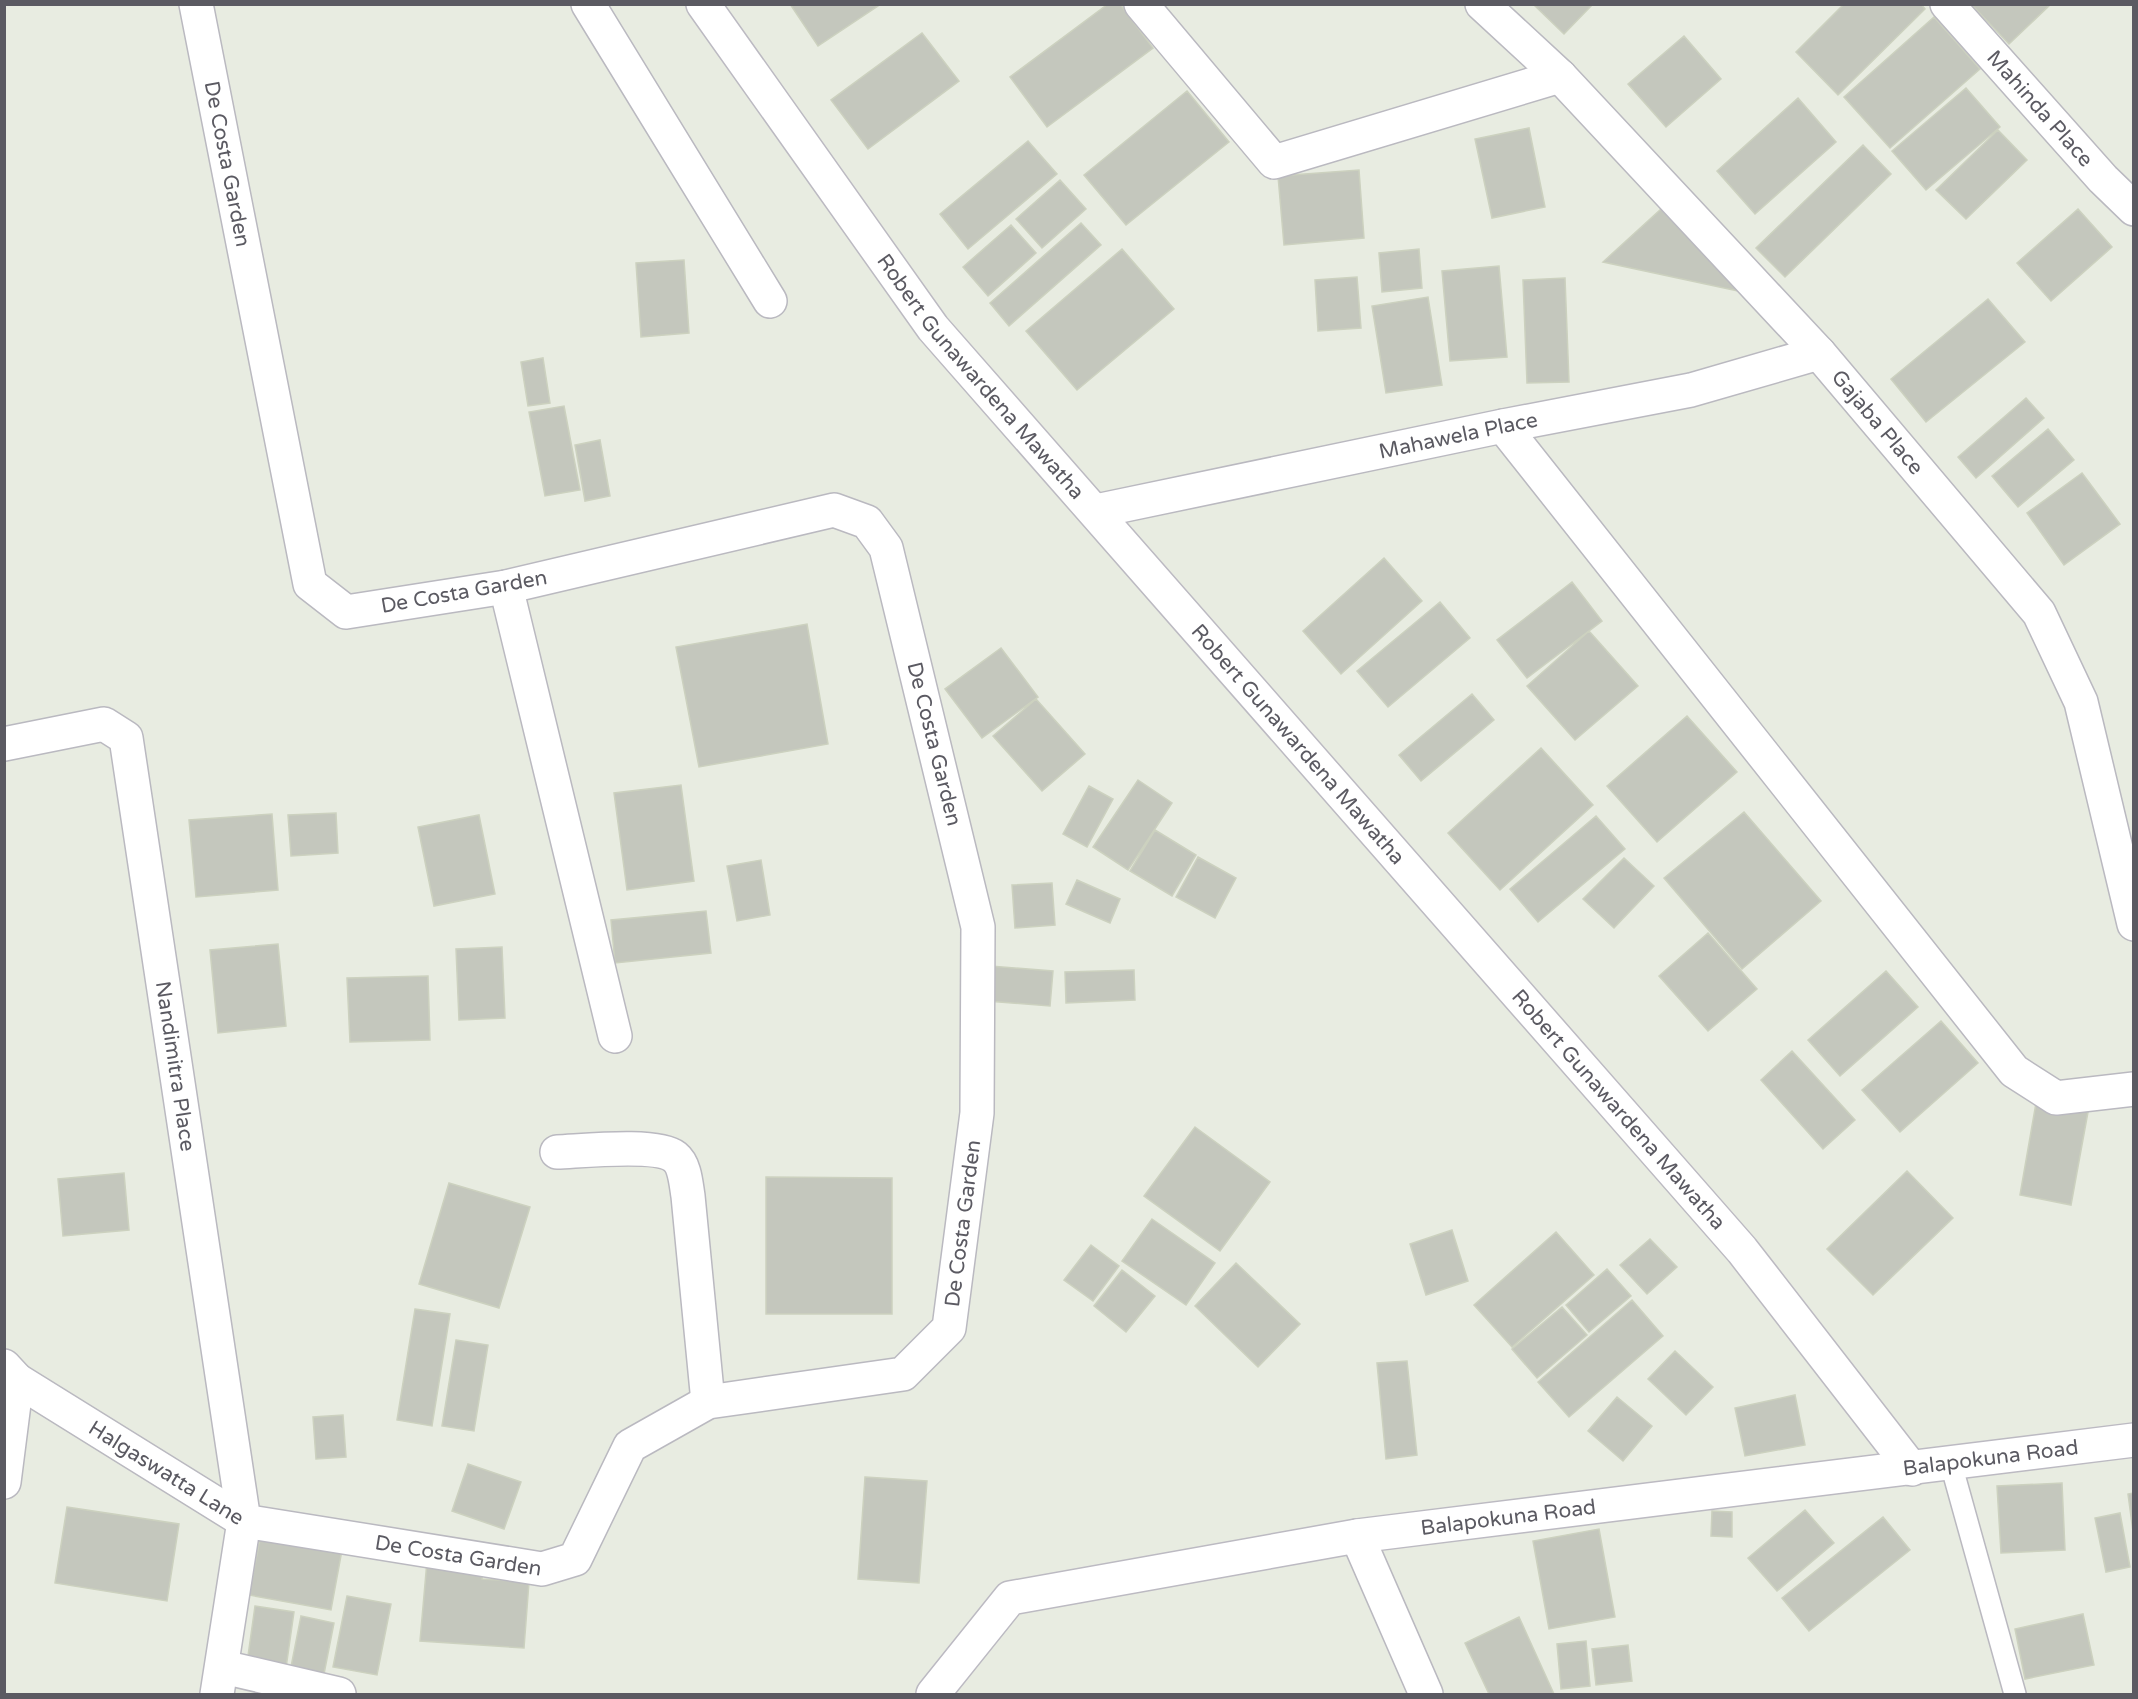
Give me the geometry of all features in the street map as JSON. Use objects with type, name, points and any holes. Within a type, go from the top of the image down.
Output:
[{"type":"street","name":"De Costa Garden","points":[[196,4],[310,584],[346,612],[506,587],[834,510],[867,522],[886,548],[978,927],[977,1113],[949,1328],[903,1374],[708,1402],[630,1446],[575,1559],[542,1569],[244,1521]]},
{"type":"street","points":[[588,4],[770,301]]},
{"type":"street","name":"Robert Gunawardena Mawatha","points":[[703,4],[933,327],[1742,1250],[1912,1469]]},
{"type":"street","points":[[1141,4],[1274,162],[1560,76]]},
{"type":"street","name":"Gajaba Place","points":[[1482,4],[1560,76],[1819,353],[2039,612],[2081,702],[2133,924]]},
{"type":"street","name":"Mahinda Place","points":[[1947,4],[2103,179],[2133,209]]},
{"type":"street","name":"Mahawela Place","points":[[1096,511],[1503,426],[1691,390],[1819,353]]},
{"type":"street","points":[[1503,426],[2014,1071],[2056,1098],[2133,1089]]},
{"type":"street","points":[[506,587],[615,1036]]},
{"type":"street","name":"Nandimitra Place","points":[[4,744],[104,724],[126,738],[244,1521]]},
{"type":"street","points":[[557,1152],[661,1149],[677,1158],[683,1171],[688,1196],[708,1402]]},
{"type":"street","points":[[4,1482],[11,1373]]},
{"type":"street","name":"Halgaswatta Lane","points":[[11,1373],[244,1521],[220,1681]]},
{"type":"street","name":"Balapokuna Road","points":[[933,1695],[1010,1598],[1357,1536],[2133,1440]]},
{"type":"street","points":[[1357,1536],[1426,1695]]},
{"type":"street","points":[[220,1681],[339,1695]]},
{"type":"lane","points":[[1951,1464],[2016,1695]]},
{"type":"building","points":[[790,4],[881,4],[818,46]]},
{"type":"building","points":[[1108,4],[1120,4],[1153,48],[1047,127],[1010,77]]},
{"type":"building","points":[[1533,4],[1593,4],[1564,34]]},
{"type":"building","points":[[1844,4],[1921,4],[1925,9],[1838,95],[1796,52]]},
{"type":"building","points":[[1971,4],[2051,4],[2009,44]]},
{"type":"building","points":[[1934,17],[1980,69],[1890,148],[1844,97]]},
{"type":"building","points":[[922,33],[959,81],[868,149],[831,100]]},
{"type":"building","points":[[1684,36],[1721,79],[1666,127],[1628,84]]},
{"type":"building","points":[[1966,88],[2000,127],[1926,190],[1892,151]]},
{"type":"building","points":[[1187,91],[1229,142],[1126,225],[1084,175]]},
{"type":"building","points":[[1798,98],[1836,142],[1755,214],[1717,171]]},
{"type":"building","points":[[1529,128],[1545,207],[1492,218],[1475,139]]},
{"type":"building","points":[[1998,130],[2027,160],[1966,219],[1936,190]]},
{"type":"building","points":[[1028,141],[1057,174],[968,249],[940,214]]},
{"type":"building","points":[[1863,145],[1891,174],[1785,277],[1756,248]]},
{"type":"building","points":[[1359,170],[1364,238],[1284,245],[1278,176]]},
{"type":"building","points":[[1060,180],[1086,209],[1042,248],[1016,219]]},
{"type":"building","points":[[1661,209],[1738,291],[1603,262]]},
{"type":"building","points":[[2078,209],[2112,247],[2051,301],[2017,263]]},
{"type":"building","points":[[1081,223],[1101,245],[1009,326],[990,303]]},
{"type":"building","points":[[1011,225],[1036,253],[988,296],[963,267]]},
{"type":"building","points":[[1122,249],[1174,309],[1077,390],[1026,331]]},
{"type":"building","points":[[1419,249],[1422,288],[1382,292],[1379,253]]},
{"type":"building","points":[[684,260],[689,333],[641,337],[636,263]]},
{"type":"building","points":[[1499,266],[1507,357],[1450,361],[1442,271]]},
{"type":"building","points":[[1357,277],[1361,328],[1318,331],[1315,280]]},
{"type":"building","points":[[1565,278],[1569,382],[1527,383],[1523,280]]},
{"type":"building","points":[[1428,297],[1442,385],[1386,393],[1372,306]]},
{"type":"building","points":[[1988,299],[2025,342],[1926,422],[1891,379]]},
{"type":"building","points":[[543,358],[550,403],[528,406],[521,362]]},
{"type":"building","points":[[2026,398],[2044,418],[1976,478],[1958,457]]},
{"type":"building","points":[[564,406],[580,490],[545,496],[529,412]]},
{"type":"building","points":[[2048,429],[2074,460],[2018,507],[1992,476]]},
{"type":"building","points":[[600,440],[610,496],[585,501],[575,445]]},
{"type":"building","points":[[2082,473],[2120,524],[2064,565],[2027,513]]},
{"type":"building","points":[[1384,558],[1422,601],[1341,674],[1303,631]]},
{"type":"building","points":[[1572,582],[1602,621],[1527,678],[1497,640]]},
{"type":"building","points":[[1440,602],[1470,638],[1388,707],[1357,671]]},
{"type":"building","points":[[807,624],[828,744],[699,767],[676,647]]},
{"type":"building","points":[[1589,631],[1638,686],[1575,740],[1527,686]]},
{"type":"building","points":[[1001,648],[1038,697],[982,738],[945,689]]},
{"type":"building","points":[[1472,694],[1494,720],[1421,781],[1399,755]]},
{"type":"building","points":[[1036,699],[1085,754],[1042,791],[993,736]]},
{"type":"building","points":[[1687,716],[1737,772],[1657,842],[1607,786]]},
{"type":"building","points":[[1541,748],[1593,805],[1500,890],[1448,833]]},
{"type":"building","points":[[1138,780],[1172,803],[1128,870],[1093,847]]},
{"type":"building","points":[[681,785],[694,881],[627,890],[614,793]]},
{"type":"building","points":[[1089,786],[1113,799],[1087,847],[1063,834]]},
{"type":"building","points":[[1744,812],[1821,901],[1742,969],[1664,878]]},
{"type":"building","points":[[336,813],[338,853],[291,856],[288,815]]},
{"type":"building","points":[[272,814],[278,890],[196,897],[189,820]]},
{"type":"building","points":[[479,815],[495,894],[434,906],[418,827]]},
{"type":"building","points":[[1596,816],[1625,849],[1538,922],[1510,889]]},
{"type":"building","points":[[1155,830],[1196,855],[1172,896],[1130,871]]},
{"type":"building","points":[[1198,857],[1236,878],[1215,918],[1176,897]]},
{"type":"building","points":[[1624,858],[1654,886],[1614,928],[1583,899]]},
{"type":"building","points":[[761,860],[770,915],[737,921],[727,866]]},
{"type":"building","points":[[1077,880],[1120,899],[1110,923],[1066,904]]},
{"type":"building","points":[[1052,883],[1055,925],[1015,928],[1012,885]]},
{"type":"building","points":[[706,911],[711,953],[615,963],[611,920]]},
{"type":"building","points":[[1708,933],[1757,989],[1708,1031],[1659,976]]},
{"type":"building","points":[[278,944],[286,1026],[218,1033],[210,950]]},
{"type":"building","points":[[502,947],[505,1018],[459,1020],[456,949]]},
{"type":"building","points":[[990,966],[1053,971],[1050,1006],[987,1001]]},
{"type":"building","points":[[1134,970],[1135,1000],[1066,1003],[1065,972]]},
{"type":"building","points":[[1886,971],[1918,1007],[1840,1076],[1808,1040]]},
{"type":"building","points":[[428,976],[430,1040],[350,1042],[347,978]]},
{"type":"building","points":[[1941,1021],[1978,1063],[1900,1132],[1862,1090]]},
{"type":"building","points":[[1792,1051],[1855,1120],[1823,1149],[1761,1080]]},
{"type":"building","points":[[2036,1103],[2088,1112],[2071,1205],[2020,1195]]},
{"type":"building","points":[[1195,1127],[1270,1182],[1220,1251],[1144,1196]]},
{"type":"building","points":[[1907,1171],[1953,1218],[1873,1295],[1827,1249]]},
{"type":"building","points":[[124,1173],[129,1230],[63,1236],[58,1179]]},
{"type":"building","points":[[766,1177],[892,1178],[892,1314],[766,1314]]},
{"type":"building","points":[[449,1183],[530,1207],[499,1308],[419,1284]]},
{"type":"building","points":[[1152,1219],[1215,1263],[1186,1305],[1122,1261]]},
{"type":"building","points":[[1452,1230],[1468,1281],[1426,1295],[1410,1244]]},
{"type":"building","points":[[1556,1232],[1594,1275],[1512,1347],[1474,1305]]},
{"type":"building","points":[[1650,1239],[1677,1267],[1647,1294],[1620,1265]]},
{"type":"building","points":[[1091,1245],[1119,1266],[1093,1301],[1064,1280]]},
{"type":"building","points":[[1236,1263],[1300,1324],[1258,1367],[1195,1306]]},
{"type":"building","points":[[1607,1269],[1631,1296],[1589,1332],[1566,1305]]},
{"type":"building","points":[[1122,1270],[1155,1296],[1126,1332],[1094,1306]]},
{"type":"building","points":[[1632,1300],[1663,1336],[1569,1417],[1538,1382]]},
{"type":"building","points":[[1562,1307],[1587,1335],[1537,1378],[1512,1349]]},
{"type":"building","points":[[415,1309],[450,1314],[432,1426],[397,1420]]},
{"type":"building","points":[[456,1340],[488,1345],[474,1431],[442,1426]]},
{"type":"building","points":[[1675,1351],[1713,1387],[1686,1415],[1648,1379]]},
{"type":"building","points":[[1407,1361],[1417,1455],[1386,1459],[1377,1363]]},
{"type":"building","points":[[1795,1395],[1805,1445],[1745,1456],[1735,1408]]},
{"type":"building","points":[[1617,1397],[1652,1426],[1623,1461],[1588,1431]]},
{"type":"building","points":[[343,1415],[346,1457],[316,1459],[313,1417]]},
{"type":"building","points":[[468,1464],[521,1482],[504,1529],[452,1511]]},
{"type":"building","points":[[865,1477],[927,1481],[919,1583],[858,1579]]},
{"type":"building","points":[[2062,1483],[2065,1550],[2001,1553],[1997,1486]]},
{"type":"building","points":[[2134,1493],[2134,1539],[2128,1494]]},
{"type":"building","points":[[67,1507],[179,1524],[167,1601],[55,1583]]},
{"type":"building","points":[[1805,1510],[1834,1543],[1777,1591],[1748,1558]]},
{"type":"building","points":[[1712,1511],[1732,1512],[1732,1537],[1711,1536]]},
{"type":"building","points":[[2120,1513],[2130,1567],[2106,1572],[2095,1518]]},
{"type":"building","points":[[1883,1517],[1910,1550],[1809,1631],[1782,1598]]},
{"type":"building","points":[[1599,1529],[1615,1617],[1549,1629],[1533,1541]]},
{"type":"building","points":[[261,1534],[342,1550],[331,1610],[249,1595]]},
{"type":"building","points":[[427,1561],[483,1565],[482,1579],[529,1582],[524,1648],[420,1641]]},
{"type":"building","points":[[347,1596],[391,1604],[377,1675],[333,1667]]},
{"type":"building","points":[[255,1606],[294,1612],[286,1668],[247,1663]]},
{"type":"building","points":[[2083,1614],[2094,1665],[2025,1679],[2015,1629]]},
{"type":"building","points":[[301,1616],[334,1623],[323,1679],[290,1672]]},
{"type":"building","points":[[1519,1617],[1554,1694],[1489,1694],[1465,1643]]},
{"type":"building","points":[[1586,1641],[1590,1686],[1561,1689],[1557,1644]]},
{"type":"building","points":[[1628,1645],[1632,1681],[1596,1685],[1592,1649]]}]
